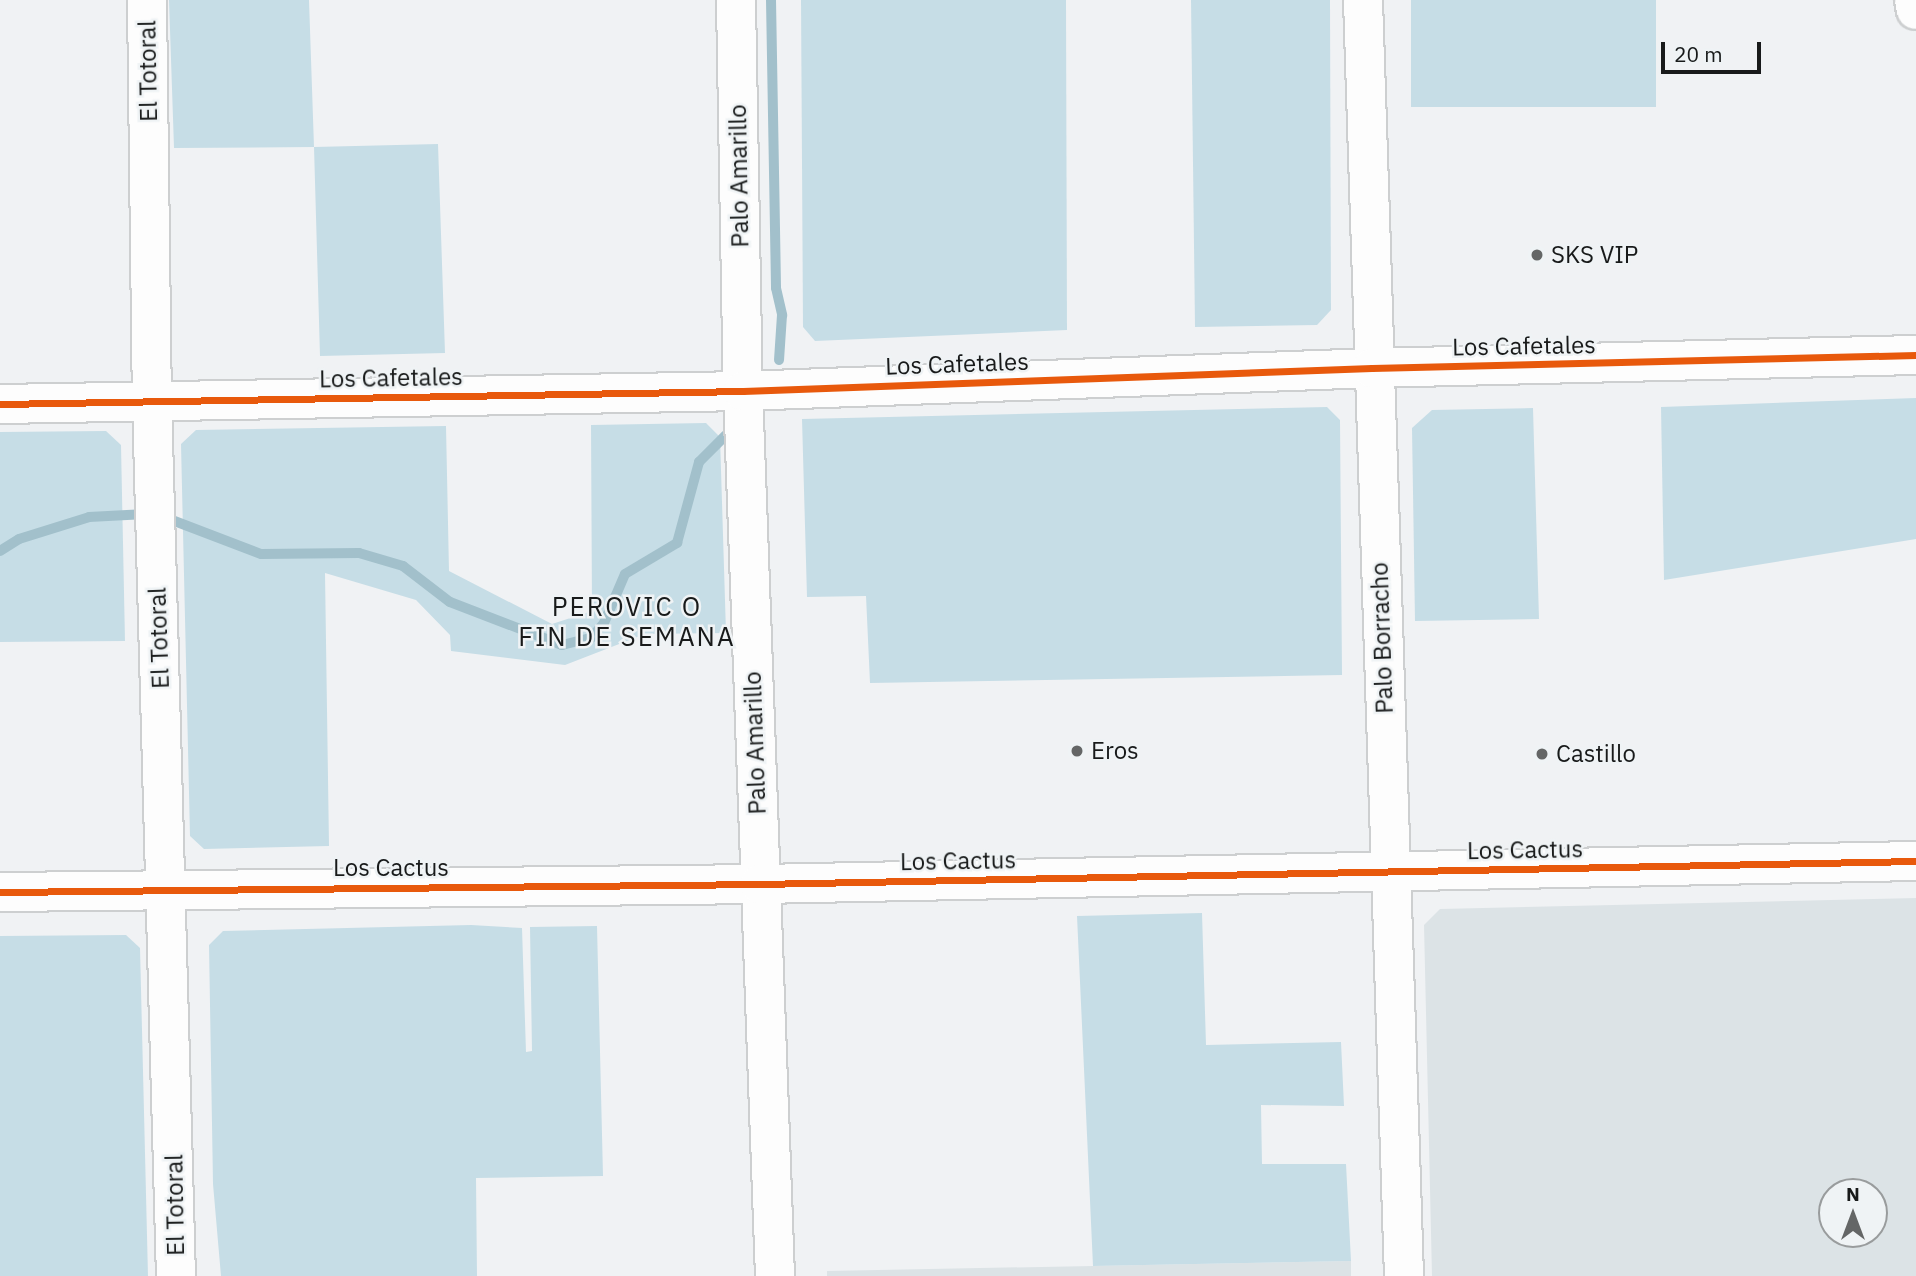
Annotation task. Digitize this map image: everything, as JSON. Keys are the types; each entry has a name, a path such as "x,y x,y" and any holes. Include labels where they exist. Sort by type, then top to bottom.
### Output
{"street":[{"name":"El Totoral","path":"147,0 152,402 176,1276"},
{"name":"Palo Amarillo","path":"736,0 743,391 775,1276"},
{"name":"Palo Borracho","path":"1363,0 1372,368 1404,1276"},
{"path":"1913,0 1916,10"},
{"name":"Los Cafetales","path":"0,404 743,391 1372,368 1916,355"},
{"name":"Los Cactus","path":"0,892 760,884 1916,861"}],"shaded area":[{"path":"169,0 309,0 314,147 174,148"},
{"path":"801,0 1066,0 1067,330 815,341 803,327"},
{"path":"1191,0 1330,0 1331,310 1317,325 1195,327"},
{"path":"1411,0 1656,0 1656,107 1411,107"},
{"path":"438,144 445,353 320,356 314,147"},
{"path":"1916,398 1916,539 1664,580 1661,407"},
{"path":"1327,407 1340,420 1342,675 870,683 866,596 807,597 802,419"},
{"path":"1533,408 1539,619 1415,621 1412,428 1432,410"},
{"path":"706,423 720,437 726,633 645,634 565,665 451,651 450,635 416,600 325,573 329,846 204,849 190,836 181,444 196,430 446,426 449,571 552,624 592,611 591,425"},
{"path":"106,431 121,445 125,641 0,642 0,432"},
{"path":"1916,898 1916,1276 1432,1276 1424,925 1440,909"},
{"path":"1202,913 1206,1045 1341,1042 1344,1106 1261,1105 1262,1164 1346,1164 1351,1261 1093,1266 1077,916"},
{"path":"471,925 522,928 526,1052 532,1051 530,927 597,926 603,1176 476,1178 477,1276 221,1276 213,1184 209,945 223,931"},
{"path":"126,935 140,948 148,1276 0,1276 0,936"},
{"path":"1351,1261 1351,1276 827,1276 827,1271"}],"waterway":[{"path":"771,0 776,288 782,315 779,360"},
{"path":"164,517 261,554 359,553 403,566 450,602 562,645 591,638 604,623 625,574 677,543 699,462 726,435"},
{"path":"0,551 19,539 89,517 146,514"}],"cycle path":[{"path":"0,404 743,391 1372,368 1916,355"},
{"path":"0,892 760,884 1916,861"}],"place":[{"name":"SKS VIP","path":"1537,255"},
{"name":"Eros","path":"1077,751"},
{"name":"Castillo","path":"1542,754"}],"district":[{"name":"PEROVIC O FIN DE SEMANA","path":"627,622"}]}
